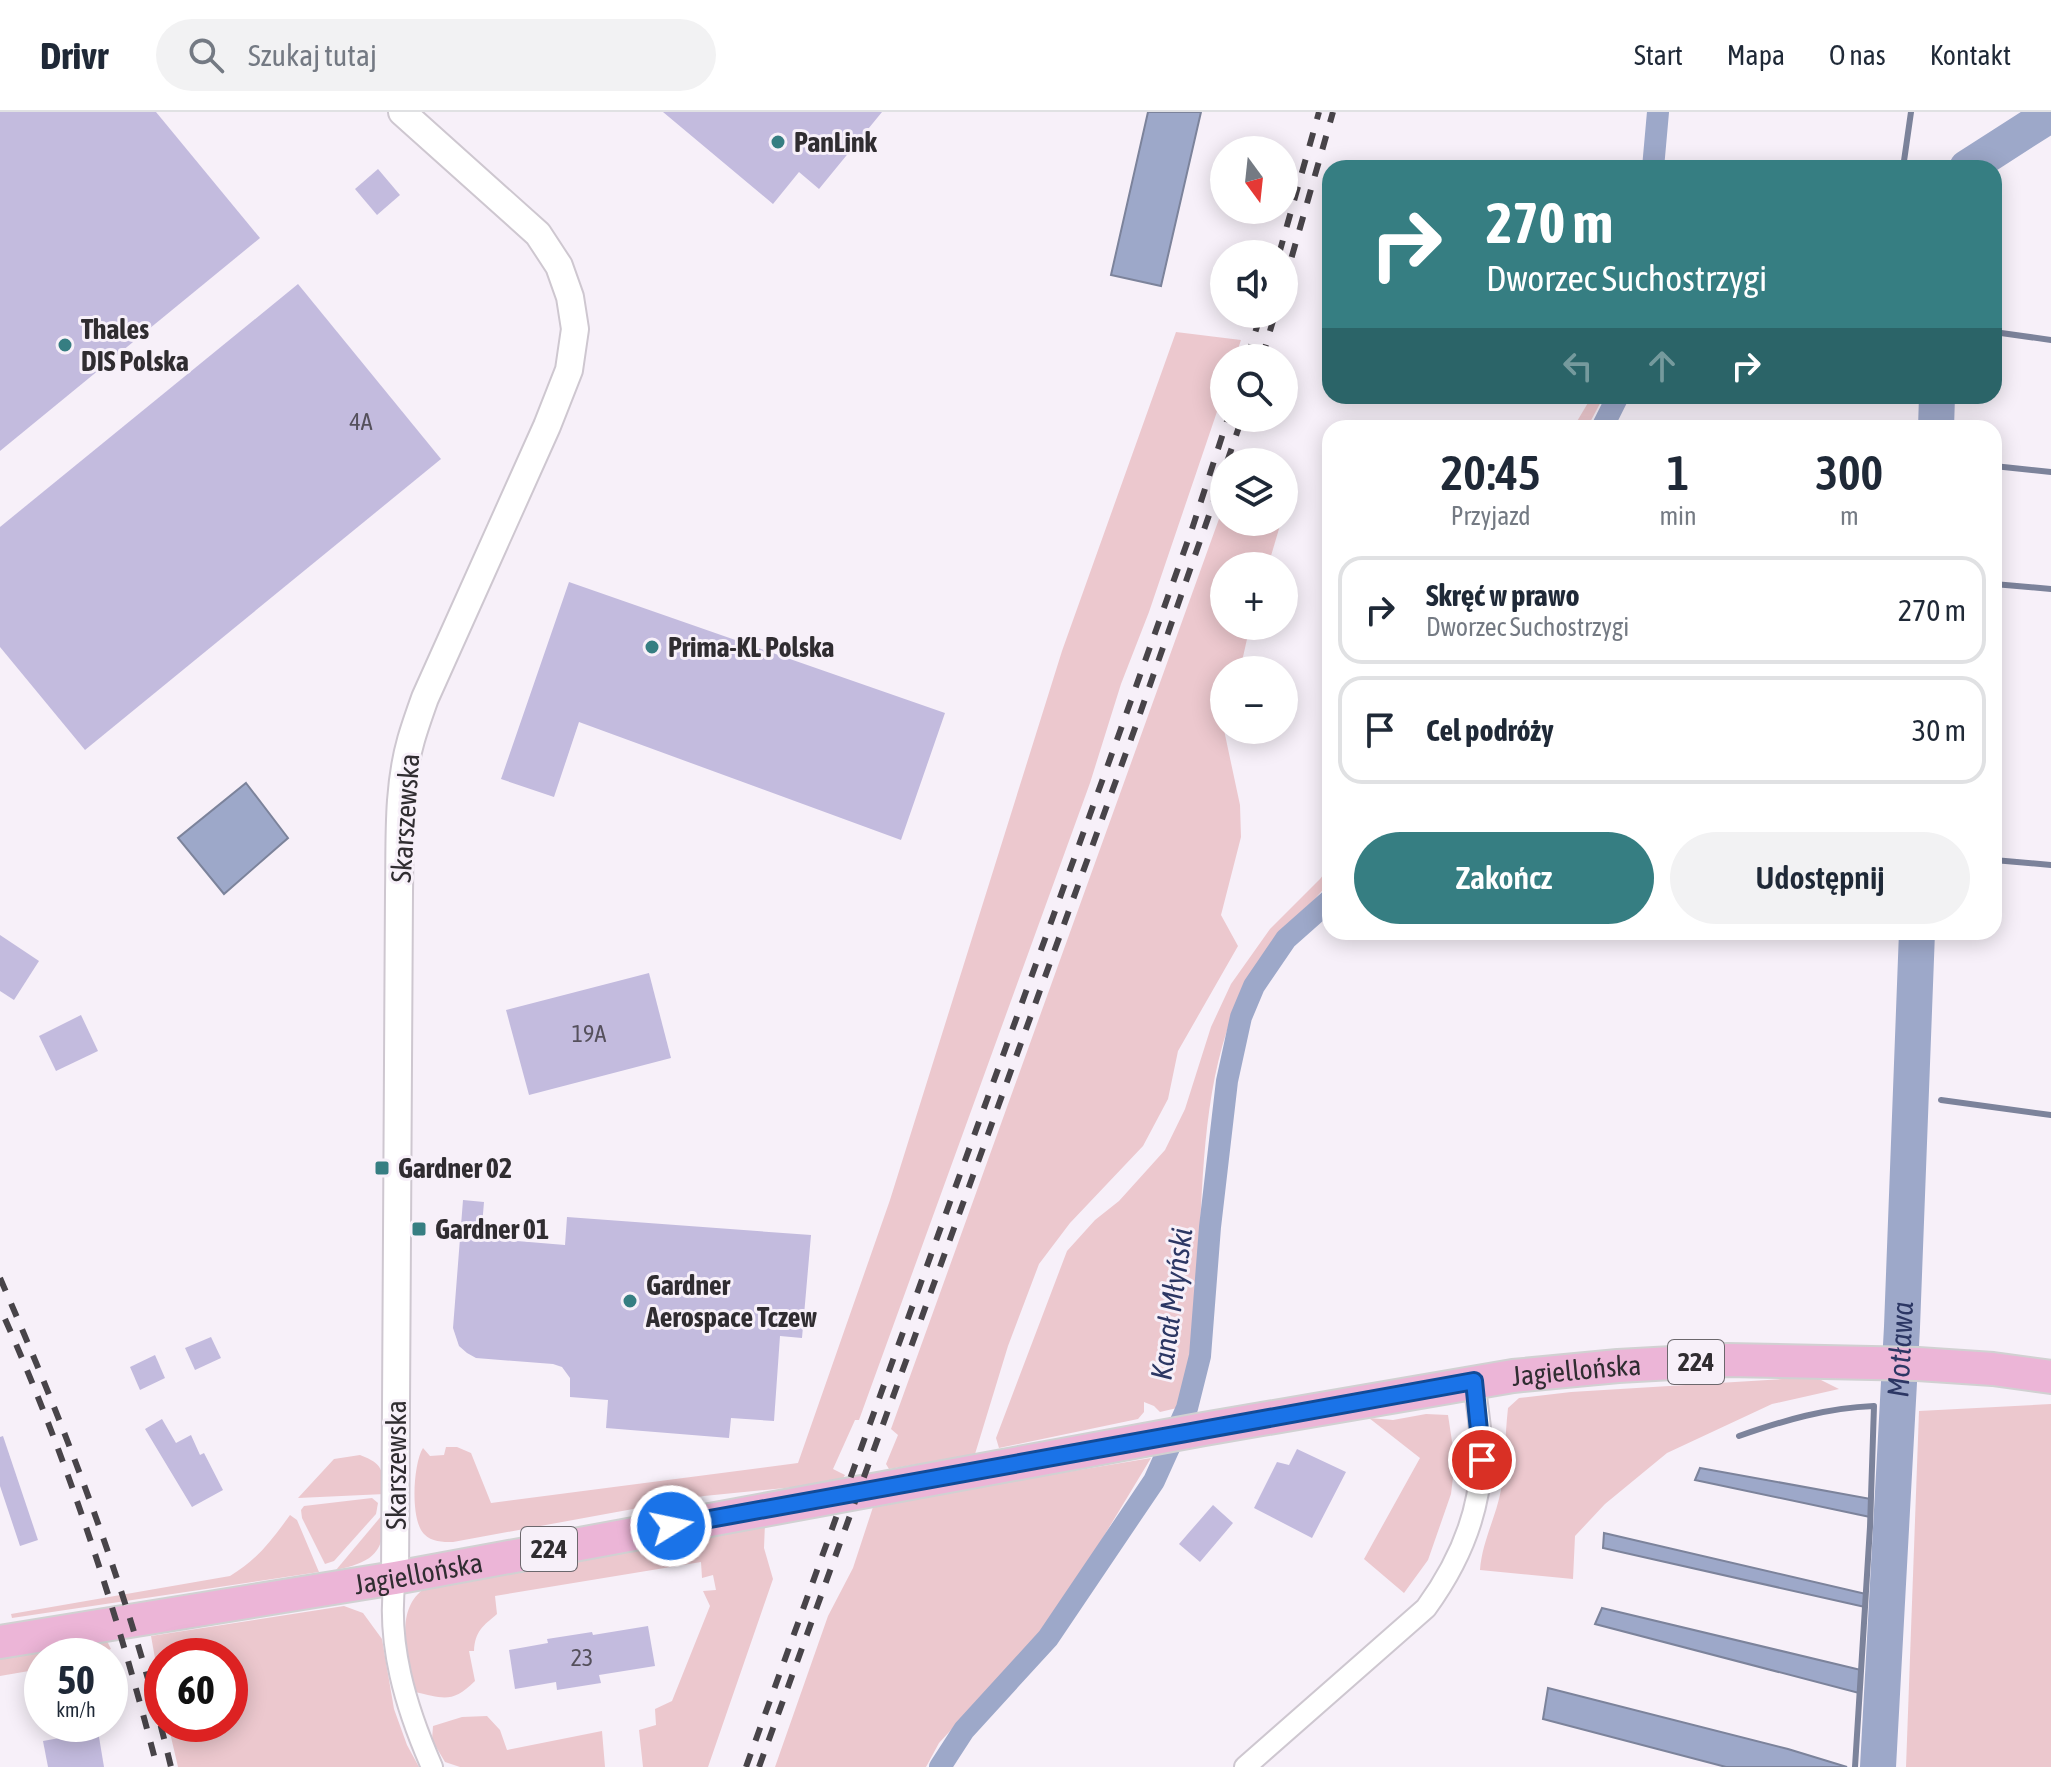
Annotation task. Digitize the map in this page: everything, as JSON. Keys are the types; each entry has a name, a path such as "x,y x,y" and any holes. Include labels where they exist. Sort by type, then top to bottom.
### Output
{"main road":[{"name":"Jagiellońska","path":"0,1642 395,1578 1474,1381 1618,1366 1727,1360 1918,1364 2051,1377"}],"street":[{"name":"Skarszewska","path":"395,1578 399,892 404,773 410,742 425,698 569,370 575,329 570,297 559,266 538,234 402,112"},
{"path":"1245,1767 1426,1608 1447,1579 1465,1542 1477,1503 1482,1460 1474,1381"},
{"path":"395,1578 393,1592 399,1671 412,1722 432,1767"}],"shaded area":[{"path":"1176,332 1241,340 1240,344 1210,344 1210,432 1149,612 1121,684 1090,783 859,1420 855,1420 833,1469 845,1475 843,1478 795,1487 704,1496 453,1542 427,1537 417,1517 414,1492 423,1448 430,1456 444,1455 446,1447 457,1447 471,1453 491,1503 798,1463 890,1200 1062,651"},
{"path":"1587,404 1600,404 1591,420 1578,420"},
{"path":"1213,536 1277,536 1272,552 1210,552 1210,640 1247,640 1243,656 1210,656 1210,744 1227,744 1240,805 1241,837 1221,915 1238,946 1178,1051 1168,1099 1143,1146 1070,1223 1039,1264 1008,1346 975,1454 889,1469 886,1464 898,1435 891,1429"},
{"path":"1322,876 1322,891 1256,970 1236,1006 1222,1047 1206,1136 1195,1325 1177,1408 1160,1412 1144,1402 1144,1412 1138,1419 999,1448 996,1438 1067,1251 1095,1220 1119,1201 1165,1150 1185,1109 1211,1027 1231,984 1270,929"},
{"path":"1815,1377 1839,1389 1772,1404 1667,1453 1605,1504 1575,1536 1573,1579 1480,1570 1483,1549 1501,1490 1508,1408 1519,1398"},
{"path":"2051,1404 2051,1767 1906,1767 1919,1411"},
{"path":"1426,1414 1448,1415 1455,1461 1451,1494 1428,1560 1404,1593 1364,1559 1420,1458 1369,1418 1393,1420"},
{"path":"360,1455 378,1465 385,1494 298,1498 334,1459"},
{"path":"1151,1458 1055,1617 939,1743 926,1767 775,1767 828,1616 853,1568 874,1504"},
{"path":"372,1498 378,1503 376,1514 334,1561 325,1564 301,1510 304,1506"},
{"path":"383,1514 382,1538 374,1554 359,1563 336,1570"},
{"path":"290,1515 297,1520 319,1572 12,1618 11,1614 230,1576 263,1549"},
{"path":"765,1523 764,1548 773,1579 708,1767 643,1767 639,1730 656,1725 655,1709 672,1701 710,1606 703,1591 716,1590 713,1575 702,1578 701,1562 495,1596 497,1614 478,1634 474,1651 469,1651 475,1681 453,1696 415,1692 405,1636 406,1622 415,1598 425,1588"},
{"path":"344,1606 363,1613 382,1639 394,1709 419,1767 178,1767 172,1742 248,1742 248,1638 151,1636"},
{"path":"24,1655 24,1672 0,1676 0,1659"},
{"path":"487,1716 500,1730 507,1750 602,1731 605,1767 460,1767 445,1762 432,1740 433,1726 462,1717"}],"water":[{"path":"1148,112 1201,112 1161,286 1111,275"},
{"path":"246,783 288,838 224,894 178,838"},
{"path":"1700,1468 1871,1499 1870,1517 1695,1480"},
{"path":"1604,1533 1866,1594 1865,1607 1603,1548"},
{"path":"1602,1608 1861,1670 1859,1693 1595,1624"},
{"path":"1548,1688 1847,1767 1726,1767 1543,1719"}],"building":[{"name":"Thales DIS Polska","path":"0,112 156,112 260,238 0,451"},
{"name":"PanLink","path":"663,112 882,112 819,189 799,172 773,204"},
{"path":"378,169 400,195 377,215 355,189"},
{"path":"298,284 441,459 85,750 0,647 0,527"},
{"name":"Prima-KL Polska","path":"569,582 945,713 901,840 579,722 554,797 501,779"},
{"path":"0,935 39,961 14,1000 0,991"},
{"path":"649,973 671,1058 529,1095 506,1010"},
{"path":"81,1015 98,1051 56,1071 39,1036"},
{"name":"Gardner Aerospace Tczew","path":"463,1200 484,1202 481,1238 565,1245 567,1217 811,1235 802,1338 780,1336 774,1421 731,1418 729,1438 606,1428 608,1400 570,1397 570,1378 562,1367 476,1358 467,1353 459,1346 453,1328"},
{"path":"211,1337 221,1358 195,1370 185,1348"},
{"path":"155,1355 165,1378 140,1390 130,1367"},
{"path":"162,1419 176,1443 191,1435 223,1490 192,1507 145,1429"},
{"path":"3,1436 38,1540 20,1546 0,1486 0,1437"},
{"path":"1297,1449 1346,1472 1312,1538 1254,1508 1277,1462 1289,1465"},
{"path":"1213,1505 1233,1523 1200,1562 1179,1544"},
{"path":"648,1626 655,1666 599,1675 601,1683 557,1690 556,1682 515,1689 509,1650 548,1643 547,1639"},
{"path":"43,1742 100,1742 104,1767 48,1767"}],"waterway":[{"name":"Kanał Młyński","path":"1654,160 1658,112"},
{"path":"1904,160 1911,112"},
{"name":"Motława","path":"1979,160 2051,114"},
{"path":"2002,333 2051,340"},
{"name":"Kanał Młyński","path":"1606,420 1614,404"},
{"name":"Motława","path":"1936,420 1937,404"},
{"path":"2002,467 2051,472"},
{"path":"2002,585 2051,589"},
{"path":"2002,861 2051,865"},
{"name":"Kanał Młyński","path":"940,1767 964,1730 1048,1638 1154,1481 1187,1408 1200,1356 1210,1227 1227,1081 1241,1017 1254,986 1286,939 1322,907"},
{"name":"Motława","path":"1878,1767 1902,1327 1917,940"},
{"path":"1941,1100 2051,1115"},
{"path":"1739,1436 1806,1416 1874,1406 1855,1767"}],"railway":[{"path":"1283,240 1319,112"},
{"path":"1297,240 1333,112"},
{"path":"1251,344 1257,328"},
{"path":"1266,344 1271,328"},
{"path":"746,1767 1123,723 1223,432"},
{"path":"1232,448 1237,432"},
{"path":"759,1767 1210,512"},
{"path":"0,1278 74,1458 118,1580 171,1767"},
{"path":"5,1319 71,1484 126,1653 157,1767"}],"place":[{"name":"PanLink","path":"778,142"},
{"name":"Thales DIS Polska","path":"65,345"},
{"name":"Prima-KL Polska","path":"652,647"},
{"name":"Gardner 02","path":"382,1168"},
{"name":"Gardner 01","path":"419,1229"},
{"name":"Gardner Aerospace Tczew","path":"630,1301"}],"route":[{"path":"671,1526 1474,1381 1482,1460"}]}
